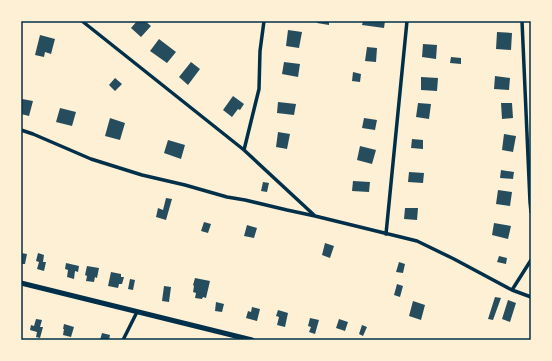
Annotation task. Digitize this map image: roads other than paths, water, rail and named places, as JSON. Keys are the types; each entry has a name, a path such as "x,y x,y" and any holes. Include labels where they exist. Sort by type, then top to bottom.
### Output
{"main road":[{"path":"21,283 252,340"}],"street":[{"path":"82,21 244,150 315,216"},
{"path":"244,150 259,89 260,51 264,21"},
{"path":"386,234 407,21"},
{"path":"522,21 531,212"},
{"path":"21,130 91,159 135,172 227,197 315,216 417,241 512,290 531,297"},
{"path":"512,290 531,260"},
{"path":"123,340 137,312"}]}
